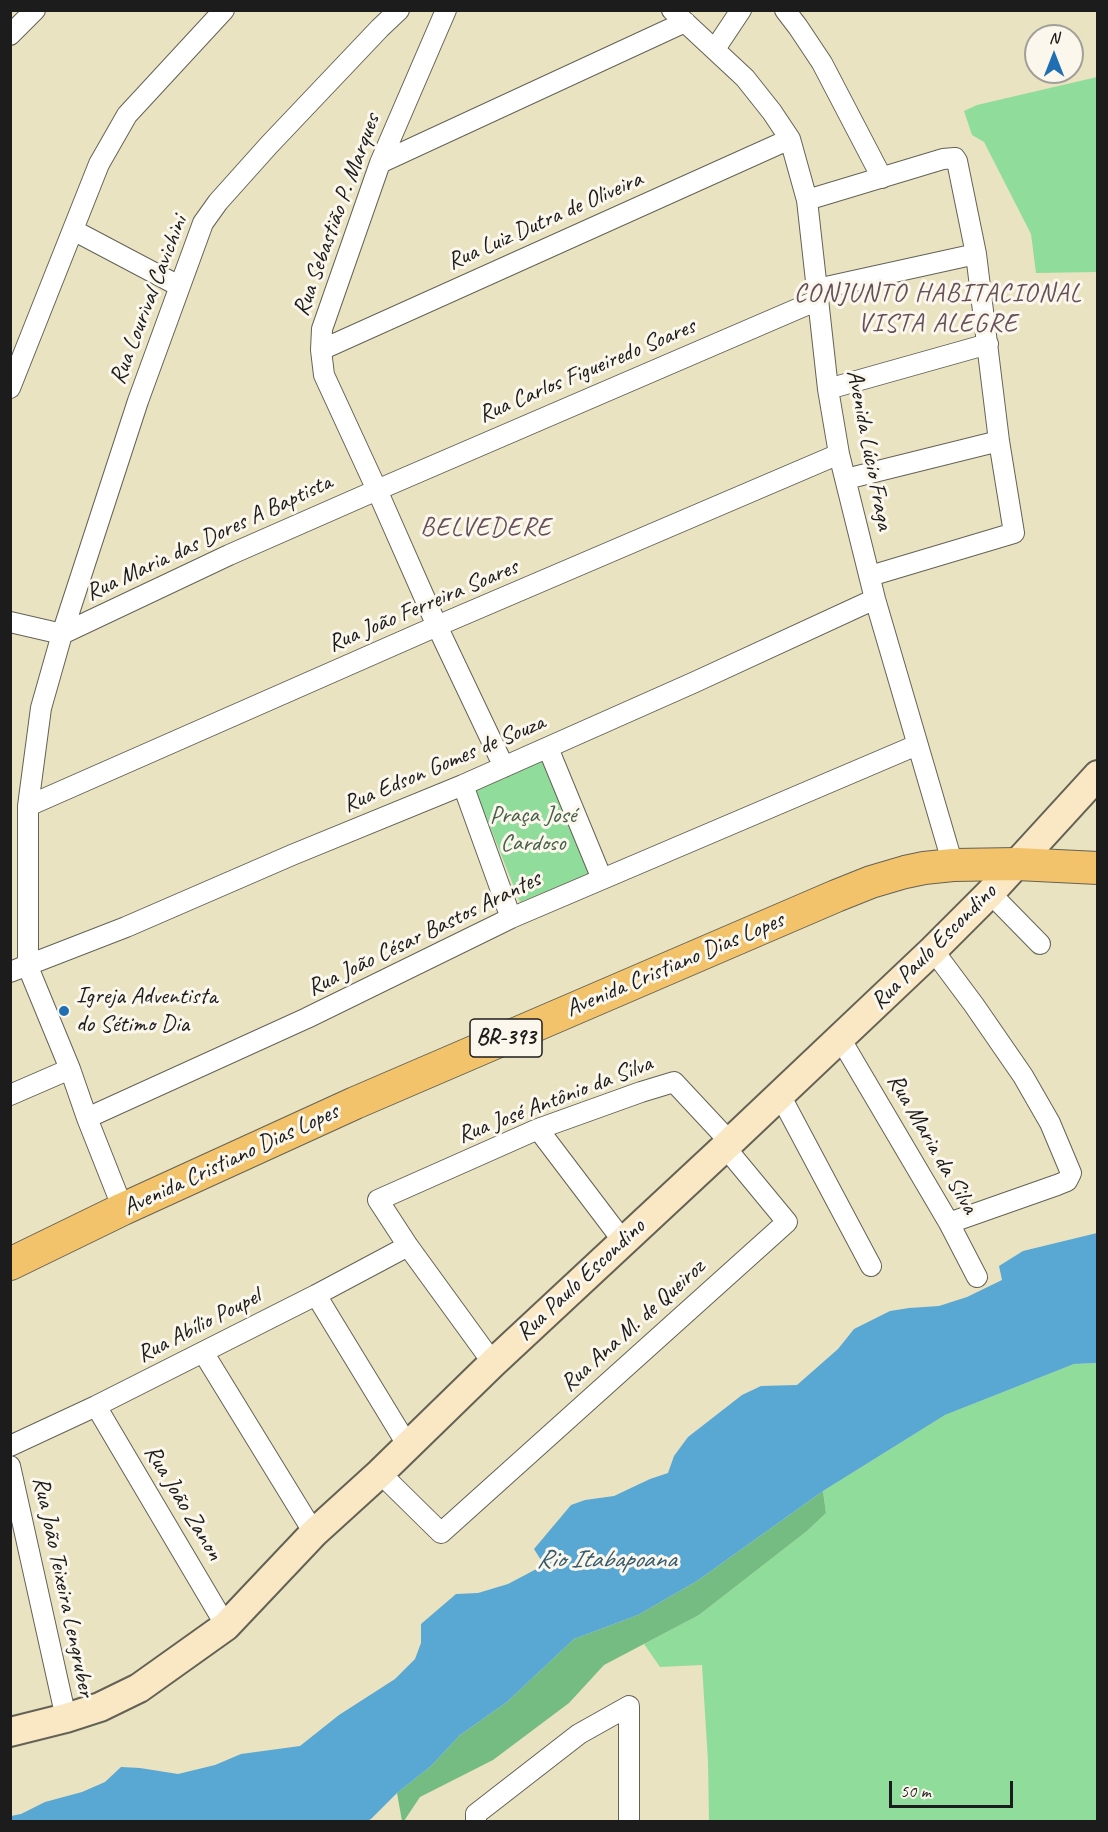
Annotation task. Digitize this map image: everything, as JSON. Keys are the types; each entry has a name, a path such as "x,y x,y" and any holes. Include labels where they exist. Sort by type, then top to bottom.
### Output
{"main road":[{"name":"Rua Paulo Escondino","path":"10,1732 100,1707 139,1688 226,1626 314,1533 933,950 990,893 1098,775"},
{"name":"Avenida Cristiano Dias Lopes","path":"10,1264 123,1209 355,1104 836,896 905,872 953,865 1017,864 1098,868"}],"street":[{"path":"10,35 35,10"},
{"path":"10,388 99,164 127,115 224,10"},
{"name":"Rua Lourival Cavichini","path":"19,970 19,923 28,806 41,708 62,634 138,400 203,223 218,202 322,88 399,10"},
{"name":"Rua Sebastião P. Marques","path":"446,10 380,163 322,329 321,350 324,375 437,626 504,767"},
{"path":"715,49 741,10"},
{"path":"785,10 822,63 882,178"},
{"path":"380,163 678,16"},
{"name":"Avenida Lúcio Fraga","path":"678,16 745,78 790,139 807,200 828,389 839,454 875,598 953,865"},
{"name":"Rua Luiz Dutra de Oliveira","path":"321,350 790,139"},
{"path":"807,200 951,158 957,160 976,254 999,441 1014,533 870,576"},
{"path":"73,230 179,286"},
{"name":"Rua Carlos Figueiredo Soares","path":"377,490 818,295 976,254"},
{"path":"828,389 988,344"},
{"path":"846,479 999,441"},
{"name":"Rua João Ferreira Soares","path":"28,806 437,626 839,454"},
{"name":"Rua Maria das Dores A Baptista","path":"62,634 230,555 377,490"},
{"name":"Rua Edson Gomes de Souza","path":"19,970 463,785 695,682 875,598"},
{"path":"10,622 62,634"},
{"name":"Rua João César Bastos Arantes","path":"87,1118 307,1018 511,918 917,745"},
{"path":"548,748 602,879"},
{"path":"463,785 511,918"},
{"path":"990,893 1040,944"},
{"path":"933,950 1023,1076 1050,1123 1071,1173 1067,1181 949,1223"},
{"path":"19,970 70,1069 123,1209"},
{"name":"Rua Maria da Silva","path":"840,1038 949,1223 977,1277"},
{"path":"10,1095 70,1069"},
{"name":"Rua José Antônio da Silva","path":"408,1246 378,1200 538,1129 641,1092 674,1082 728,1145"},
{"path":"780,1095 871,1266"},
{"path":"538,1129 623,1241"},
{"name":"Rua Ana M. de Queiroz","path":"380,1473 441,1533 786,1222 728,1145"},
{"path":"408,1246 493,1363"},
{"name":"Rua Abílio Poupel","path":"10,1446 96,1406 408,1246"},
{"path":"316,1295 408,1446"},
{"path":"203,1352 314,1533"},
{"name":"Rua João Zanon","path":"96,1406 226,1626"},
{"name":"Rua João Teixeira Lengruber","path":"10,1466 66,1718"},
{"path":"476,1818 579,1734 629,1706 629,1821"}],"green space":[{"path":"1097,77 1097,272 1036,273 1031,234 984,142 972,135 964,111 977,105 1067,84 1084,84 1084,80"},
{"name":"Praça José Cardoso","path":"545,759 591,873 520,902 474,787"},
{"path":"1097,1363 1097,1821 709,1821 702,1665 660,1667 644,1644 699,1615 807,1531 826,1513 823,1491 945,1415 1074,1364"},
{"path":"823,1491 826,1513 807,1531 699,1615 604,1665 569,1703 493,1760 420,1797 402,1821 397,1793 431,1766 460,1735 507,1702 574,1639 638,1615 697,1581"}],"water":[{"name":"Rio Itabapoana","path":"1097,1233 1097,1363 1074,1364 945,1415 823,1491 697,1581 638,1615 574,1639 507,1702 460,1735 431,1766 397,1793 371,1819 365,1822 11,1821 11,1816 105,1782 121,1767 178,1774 215,1765 241,1754 300,1746 339,1715 395,1679 415,1659 421,1643 421,1624 456,1594 478,1593 508,1584 544,1565 534,1549 571,1505 585,1500 614,1496 668,1473 674,1456 688,1437 742,1395 761,1386 797,1385 838,1349 854,1329 890,1311 939,1306 967,1297 1002,1280 999,1266 1023,1251"}],"place":[{"name":"Igreja Adventista do Sétimo Dia","path":"64,1011"}],"district":[{"name":"CONJUNTO HABITACIONAL VISTA ALEGRE","path":"938,309"},
{"name":"BELVEDERE","path":"486,528"}]}
